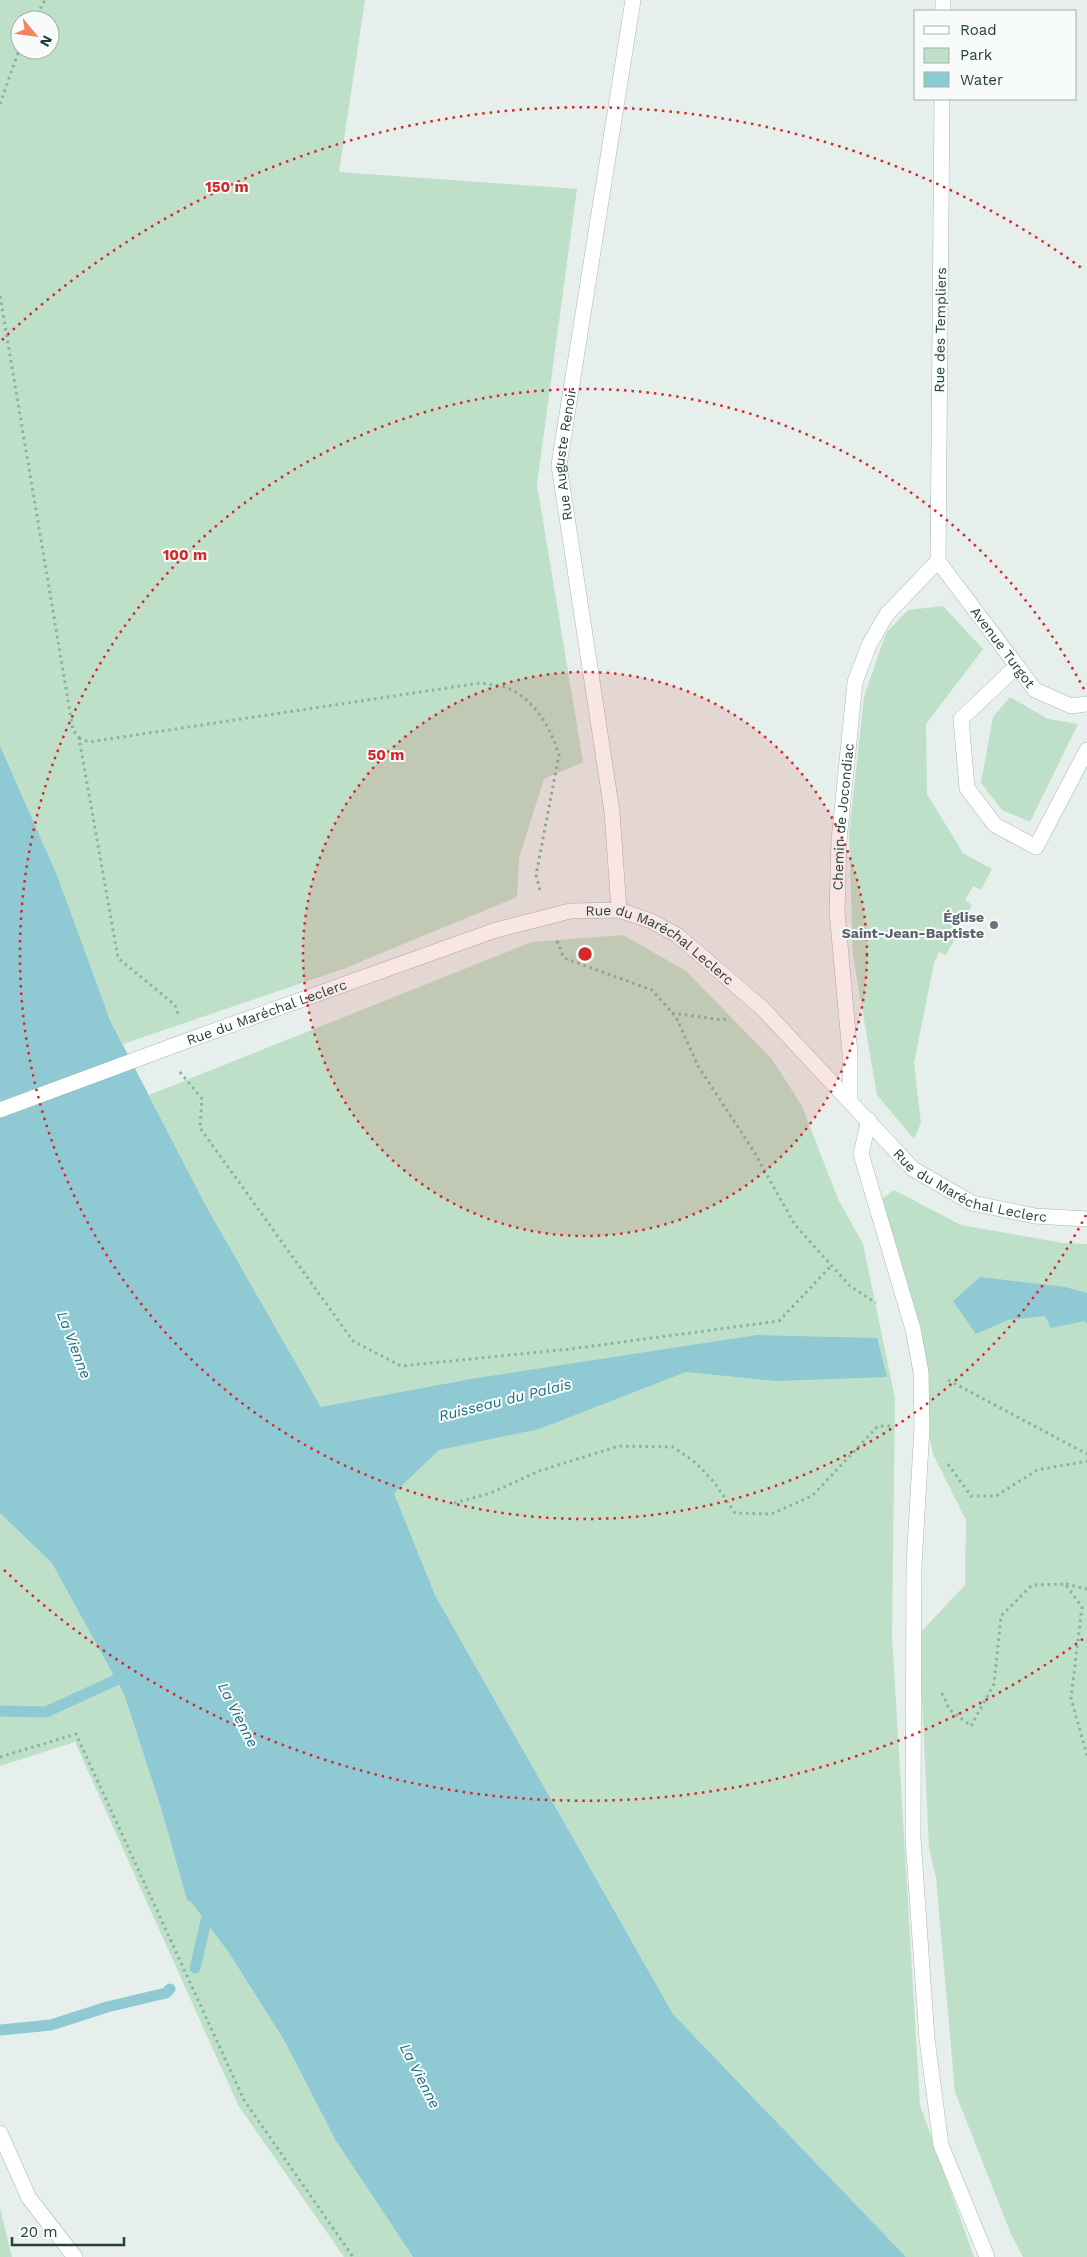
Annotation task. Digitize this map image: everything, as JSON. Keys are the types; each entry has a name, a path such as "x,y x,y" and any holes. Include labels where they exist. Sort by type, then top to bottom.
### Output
{"street":[{"name":"Rue Auguste Renoir","path":"619,910 612,812 559,465 633,0"},
{"name":"Rue des Templiers","path":"938,561 942,100"},
{"name":"Avenue Turgot","path":"938,561 1035,690 1071,706 1087,704"},
{"name":"Chemin de Jocondiac","path":"850,1100 850,1054 837,912 839,842 855,682 869,645 887,614 938,561"},
{"path":"1018,666 961,718 966,788 995,825 1036,847 1087,750"},
{"name":"Rue du Maréchal Leclerc","path":"0,1110 493,931 570,911 619,910 651,921 677,935 762,1008 913,1169 972,1203 1035,1216 1087,1219"},
{"path":"869,1120 861,1154 913,1330 922,1372 922,1427 914,1565 913,1838 927,2039 941,2145 987,2257"},
{"path":"0,2133 29,2198 76,2257"}],"path":[{"path":"0,104 15,60"},
{"path":"0,296 73,730 79,738 118,958 175,1005 186,1041"},
{"path":"672,1012 722,1020 762,1008"},
{"path":"162,1050 202,1098 200,1128 353,1341 401,1366 570,1349 779,1321 831,1266"},
{"path":"922,1372 947,1379 1087,1454"},
{"path":"454,1503 491,1493 540,1471 619,1446 673,1446 696,1463 714,1482 735,1513 771,1514 812,1496 878,1426 922,1427 971,1496 996,1496 1037,1470 1087,1461"},
{"path":"942,1692 949,1710 971,1726 994,1684 1001,1616 1032,1585 1065,1584 1087,1590"},
{"path":"1065,1584 1082,1607 1071,1698 1087,1756"},
{"path":"0,1757 76,1734 244,2100 353,2257"}],"green space":[{"path":"0,0 365,0 339,172 577,189 537,484 583,762 544,779 519,858 517,897 343,969 123,1044 110,1020 0,749"},
{"path":"943,606 983,649 926,724 927,794 963,853 992,869 981,890 973,886 965,900 972,905 963,922 956,919 950,931 957,935 946,955 939,952 934,963 914,1063 921,1123 914,1139 877,1095 853,956 849,834 864,697 886,633 908,610"},
{"path":"1010,697 1048,719 1078,724 1030,822 1002,810 981,783 993,717"},
{"path":"623,935 686,971 772,1059 802,1106 838,1199 863,1244 895,1398 892,1635 920,2105 974,2257 906,2257 673,2014 435,1595 394,1493 321,1407 206,1206 149,1095 532,942"},
{"path":"894,1190 961,1225 1063,1243 1087,1244 1087,2257 1023,2257 1011,2234 955,2092 936,1878 929,1848 919,1634 965,1585 966,1520 933,1454 881,1200"},
{"path":"0,1513 52,1562 124,1694 161,1808 187,1900 191,1902 229,1953 284,2040 336,2141 413,2257 344,2257 238,2105 75,1742 0,1766"},
{"path":"0,2208 12,2257 0,2257"}],"water":[{"path":"0,746 56,873 110,1020 206,1206 321,1407 471,1379 757,1335 877,1338 887,1377 776,1381 686,1372 539,1429 439,1450 394,1493 435,1595 673,2014 906,2257 413,2257 336,2141 284,2040 229,1953 191,1902 187,1900 161,1808 124,1694 52,1563 0,1513"},
{"path":"980,1277 1065,1287 1087,1293 1087,1324 1085,1321 1051,1328 1045,1316 1008,1320 976,1334 953,1301"}],"waterway":[{"path":"0,1711 46,1712 116,1680 124,1667"},
{"path":"195,1968 206,1921 212,1908"},
{"path":"0,2030 51,2025 107,2007 166,1993 170,1989"}],"place":[{"name":"Église Saint-Jean-Baptiste","path":"994,925"}],"water label":[{"name":"La Vienne","path":"74,1345"},
{"name":"Ruisseau du Palais","path":"505,1400"},
{"name":"La Vienne","path":"238,1715"},
{"name":"La Vienne","path":"420,2076"}]}
